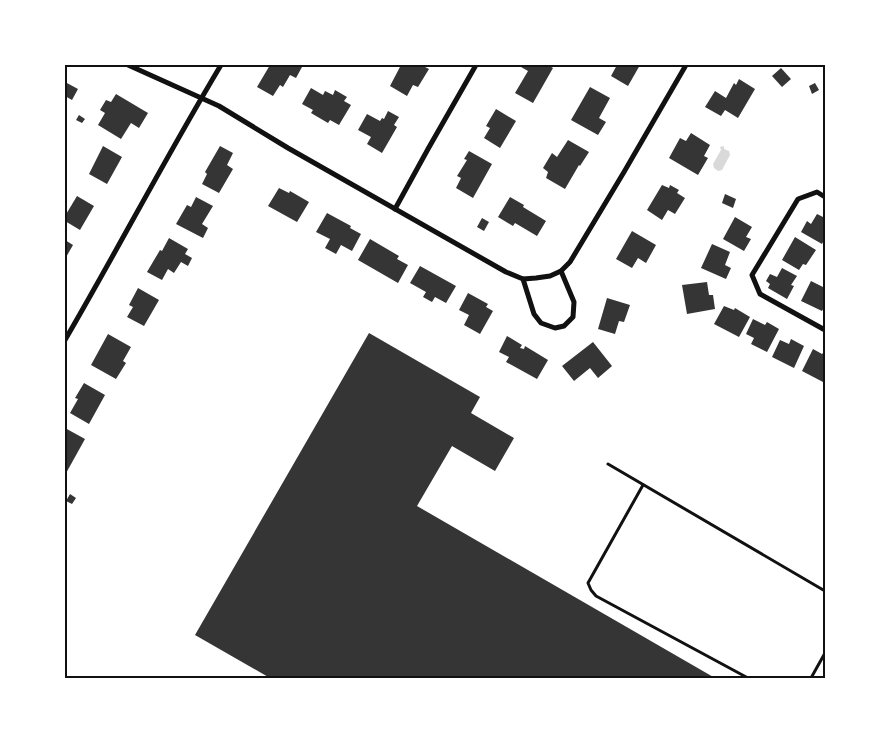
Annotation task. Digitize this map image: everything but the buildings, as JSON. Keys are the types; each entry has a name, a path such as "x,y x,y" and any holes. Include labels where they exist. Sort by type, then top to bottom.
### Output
{"street":[{"path":"128,65 219,106 396,210 506,272 523,279 550,276 561,271 570,262 686,65"},
{"path":"65,340 221,65"},
{"path":"396,210 476,65"},
{"path":"825,197 816,192 798,199 752,275 760,294 825,330"},
{"path":"523,279 534,314 541,323 555,328 564,326 573,317 574,302 561,271"}],"lane":[{"path":"608,464 825,591"},
{"path":"643,485 588,582 591,590 596,596 748,678"},
{"path":"811,678 825,653"}],"shaded area":[{"path":"724,146 724,149 729,151 730,155 722,170 718,171 714,168 713,164 721,150 720,147"}]}
